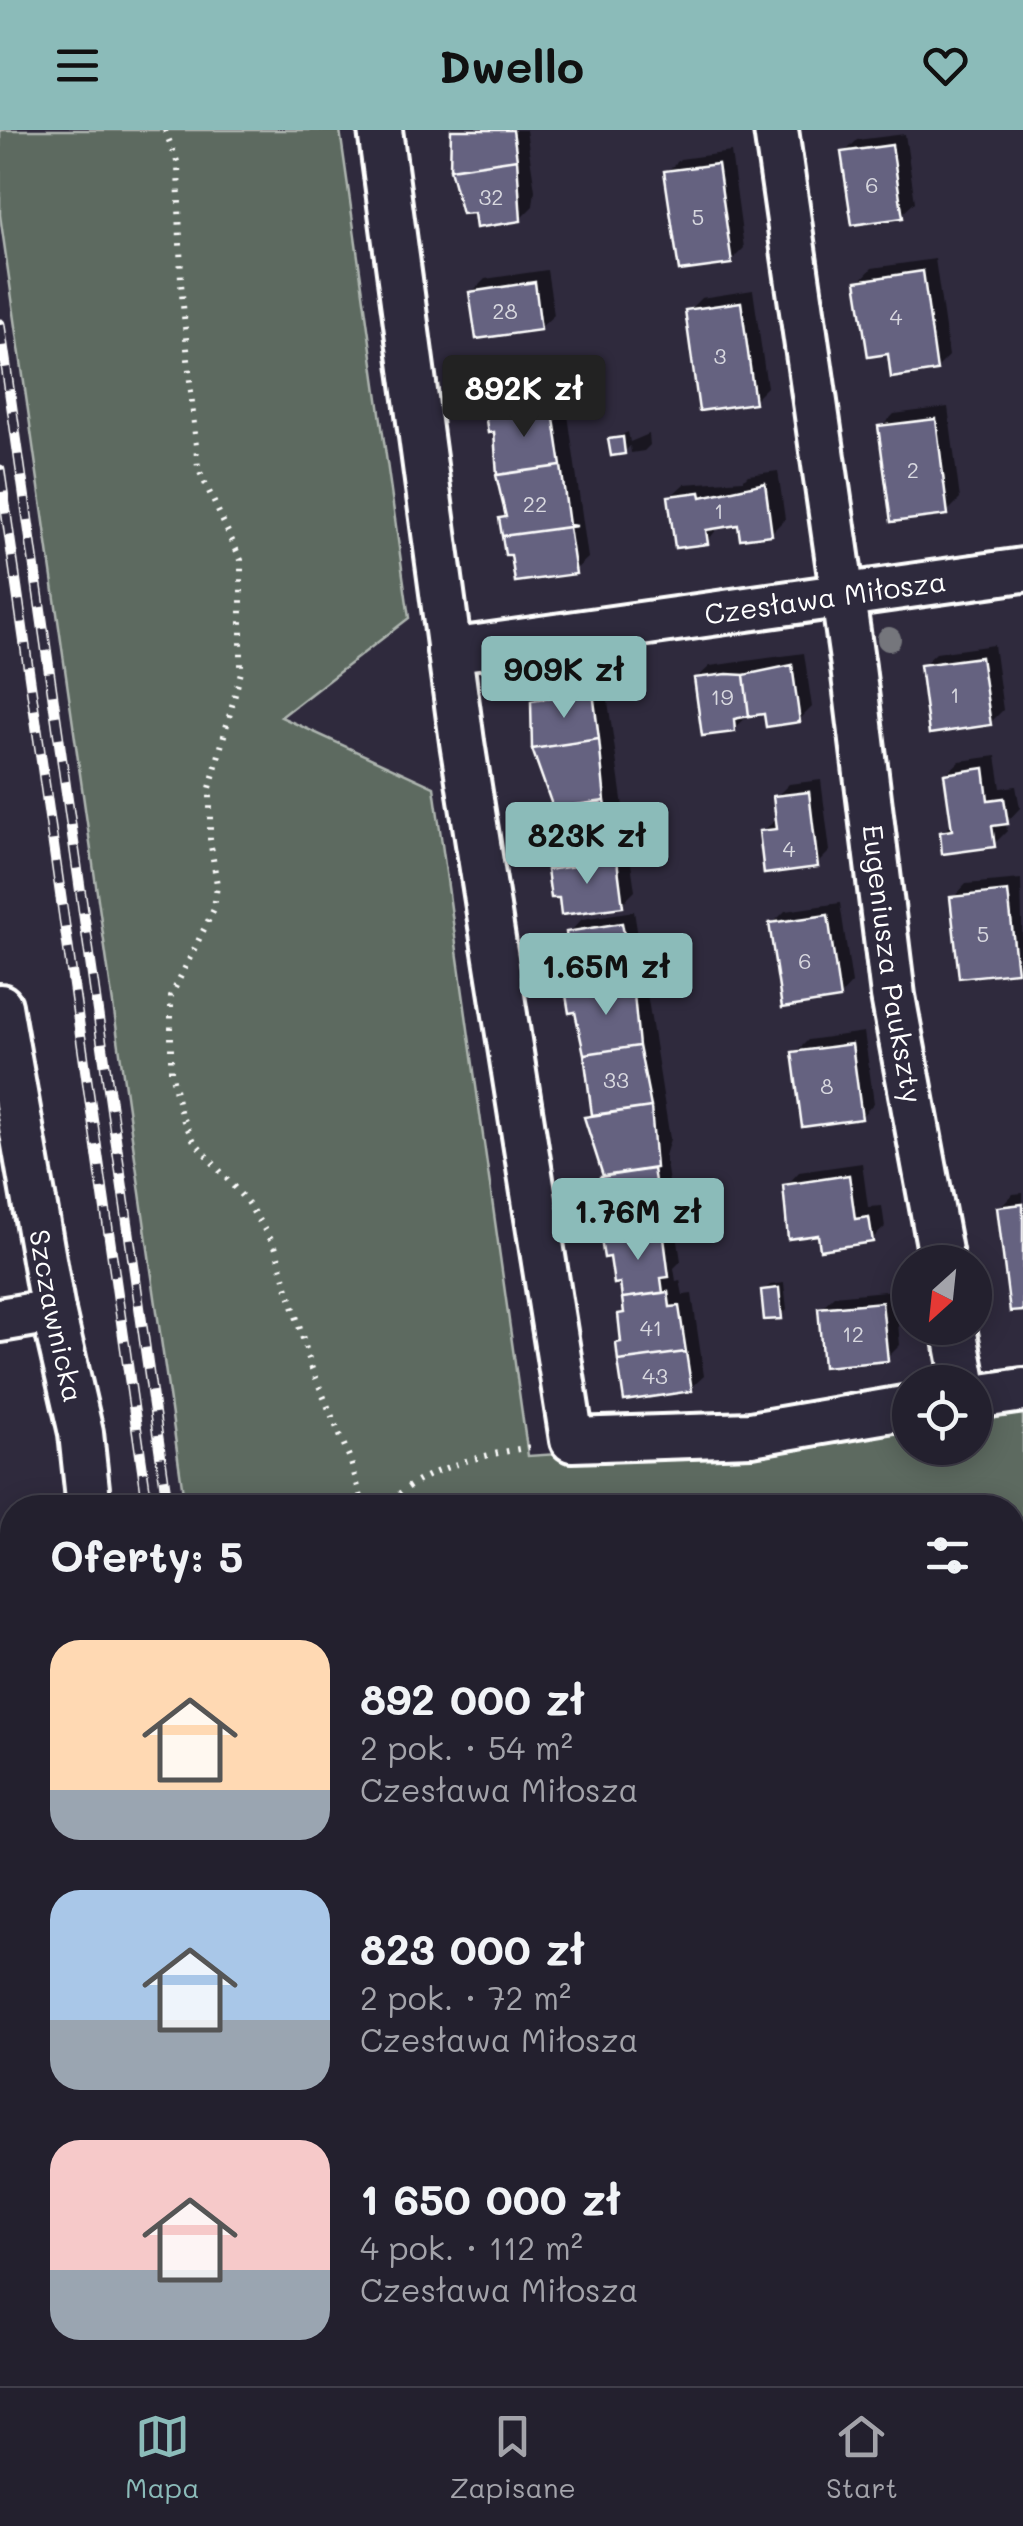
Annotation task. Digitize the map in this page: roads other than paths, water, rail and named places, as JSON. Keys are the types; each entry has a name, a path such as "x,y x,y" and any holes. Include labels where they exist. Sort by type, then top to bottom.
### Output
{"street":[{"path":"380,130 448,652 572,1440 751,1434 892,1411"},
{"name":"Eugeniusza Paukszty","path":"776,130 853,667 893,996 939,1245"},
{"name":"Czesława Miłosza","path":"448,652 1023,570"},
{"name":"Szczawnicka","path":"0,1006 53,1310 81,1432 88,1495"},
{"path":"0,1320 53,1310"},
{"path":"992,1394 1023,1390"}],"railway":[{"path":"0,324 166,1495"},
{"path":"0,470 146,1495"}]}
